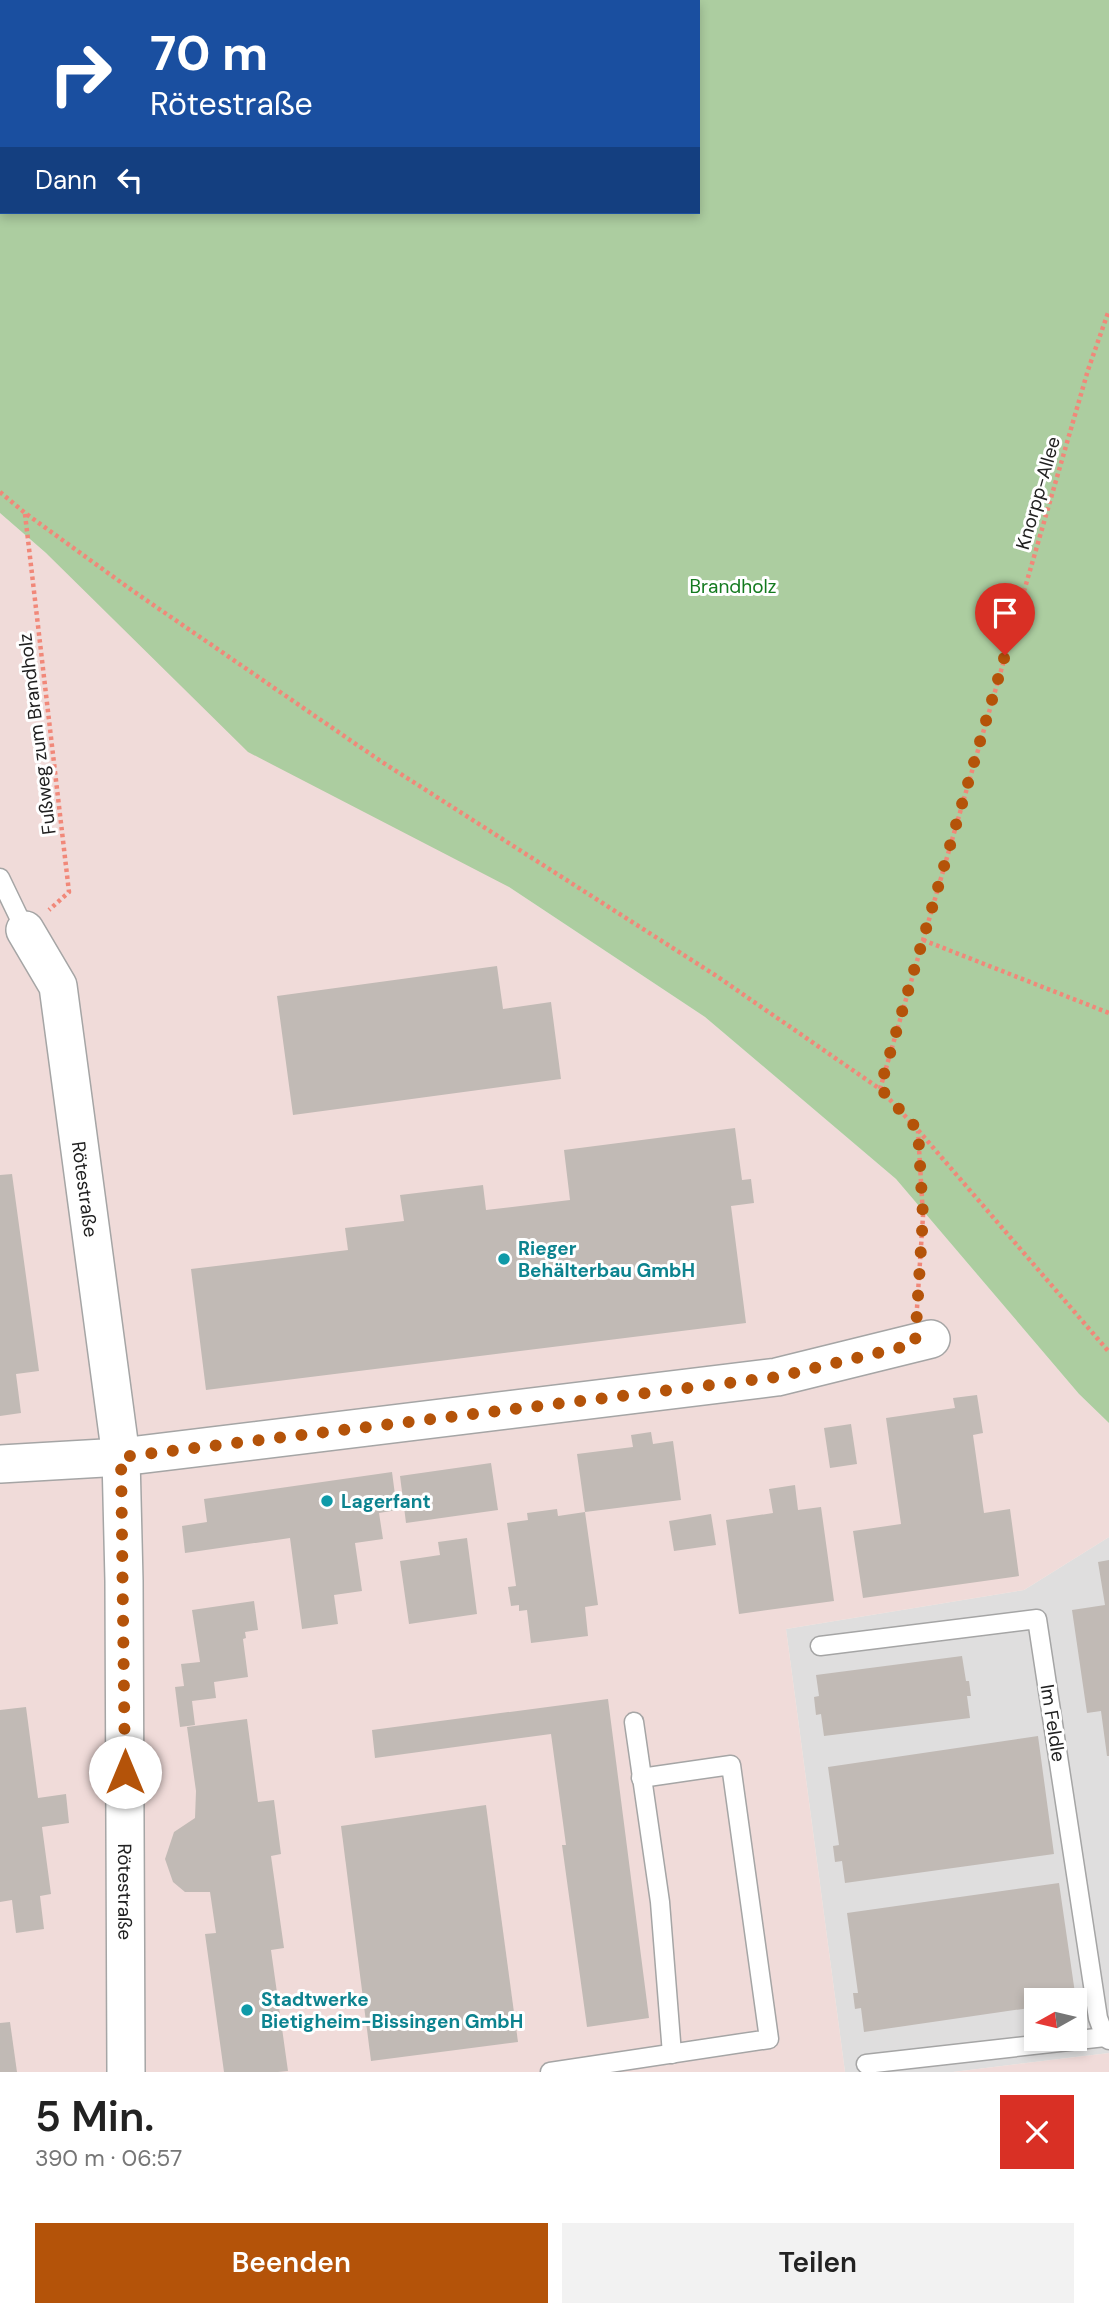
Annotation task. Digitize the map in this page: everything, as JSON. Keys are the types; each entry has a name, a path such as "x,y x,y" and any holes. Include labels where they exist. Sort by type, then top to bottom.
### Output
{"street":[{"name":"Rötestraße","path":"24,930 58,986 121,1457 126,2072"},
{"path":"0,1464 121,1457 777,1377 923,1341"}],"lane":[{"path":"0,878 24,930"},
{"name":"Im Feldle","path":"820,1646 1037,1619 1098,2018 1107,2039"},
{"path":"634,1722 660,1902 671,2054"},
{"path":"550,2072 769,2039 731,1765 641,1778"},
{"path":"866,2064 1107,2039"}],"path":[{"name":"Knorpp-Allee","path":"880,1088 1088,370 1109,310"},
{"path":"0,492 144,599 382,762 715,975 880,1088 1109,1352"},
{"name":"Fußweg zum Brandholz","path":"24,930 69,892 25,513"},
{"path":"923,940 1109,1013"},
{"path":"918,1130 923,1216 923,1341"}],"shaded area":[{"path":"0,513 46,553 509,887 705,1017 896,1179 1079,1394 1109,1423 1109,1537 1024,1590 786,1629 845,2072 0,2072"},
{"path":"1109,1537 1109,2053 953,2072 845,2072 786,1629 1024,1590"},
{"path":"1109,2053 1109,2072 953,2072"}],"green space":[{"name":"Brandholz","path":"700,0 1109,0 1109,1423 1079,1394 896,1179 705,1017 509,887 248,752 46,553 0,513 0,214 700,214"}],"building":[{"path":"497,966 503,1009 551,1002 561,1079 293,1115 277,996"},
{"name":"Rieger Behälterbau GmbH","path":"735,1128 742,1180 751,1179 754,1203 731,1206 746,1323 206,1390 191,1269 348,1250 345,1228 404,1221 400,1195 483,1185 486,1210 570,1200 564,1150"},
{"path":"12,1174 39,1371 16,1374 21,1413 0,1416 0,1175"},
{"path":"977,1395 983,1433 973,1435 984,1513 1010,1509 1019,1576 863,1598 853,1531 901,1524 886,1418 955,1408 953,1398"},
{"path":"851,1424 857,1464 830,1468 824,1428"},
{"path":"651,1432 653,1444 673,1441 681,1500 585,1512 577,1454 633,1447 631,1435"},
{"path":"491,1463 498,1510 406,1523 400,1476"},
{"path":"392,1472 397,1510 379,1513 383,1539 355,1543 362,1591 334,1595 338,1624 302,1629 290,1538 185,1553 182,1526 207,1522 204,1499"},
{"path":"795,1485 798,1510 821,1507 834,1601 739,1614 726,1520 773,1513 769,1489"},
{"path":"557,1509 558,1516 585,1512 598,1605 585,1607 588,1636 531,1643 527,1610 519,1611 519,1605 511,1606 508,1587 516,1586 507,1523 528,1520 527,1513"},
{"path":"711,1514 716,1545 674,1551 669,1521"},
{"path":"467,1538 477,1614 409,1624 400,1561 440,1555 438,1542"},
{"path":"1109,1560 1107,1756 1101,1711 1087,1713 1072,1610 1105,1605 1098,1562"},
{"path":"254,1601 258,1630 245,1632 246,1638 243,1639 248,1677 214,1682 216,1698 192,1701 195,1725 180,1727 175,1687 184,1686 181,1664 200,1662 192,1610"},
{"path":"962,1656 971,1696 967,1696 970,1718 824,1736 821,1714 816,1715 814,1697 819,1696 816,1675"},
{"path":"608,1699 649,2018 587,2027 562,1845 566,1845 551,1734 375,1758 372,1730"},
{"path":"26,1707 38,1798 66,1794 69,1823 42,1827 51,1894 40,1896 44,1929 16,1933 12,1900 0,1902 0,1710"},
{"path":"247,1719 258,1802 274,1800 281,1854 271,1856 284,1948 271,1950 288,2071 224,2072 205,1934 216,1933 210,1892 185,1892 173,1882 165,1859 174,1832 195,1818 196,1791 187,1727"},
{"path":"1038,1736 1054,1854 845,1883 842,1861 835,1862 833,1846 839,1845 828,1767"},
{"path":"486,1805 518,2042 371,2061 341,1826"},
{"path":"1059,1883 1074,1988 1024,1988 1024,2009 864,2032 861,2008 855,2009 853,1993 858,1993 847,1913"},
{"path":"10,2022 17,2072 0,2072 0,2023"}],"place":[{"name":"Rieger Behälterbau GmbH","path":"504,1259"},
{"name":"Lagerfant","path":"327,1501"},
{"name":"Stadtwerke Bietigheim-Bissingen GmbH","path":"247,2010"}],"route":[{"path":"125,1772 121,1457 777,1377 915,1344 923,1216 918,1130 880,1088 1005,655"}]}
